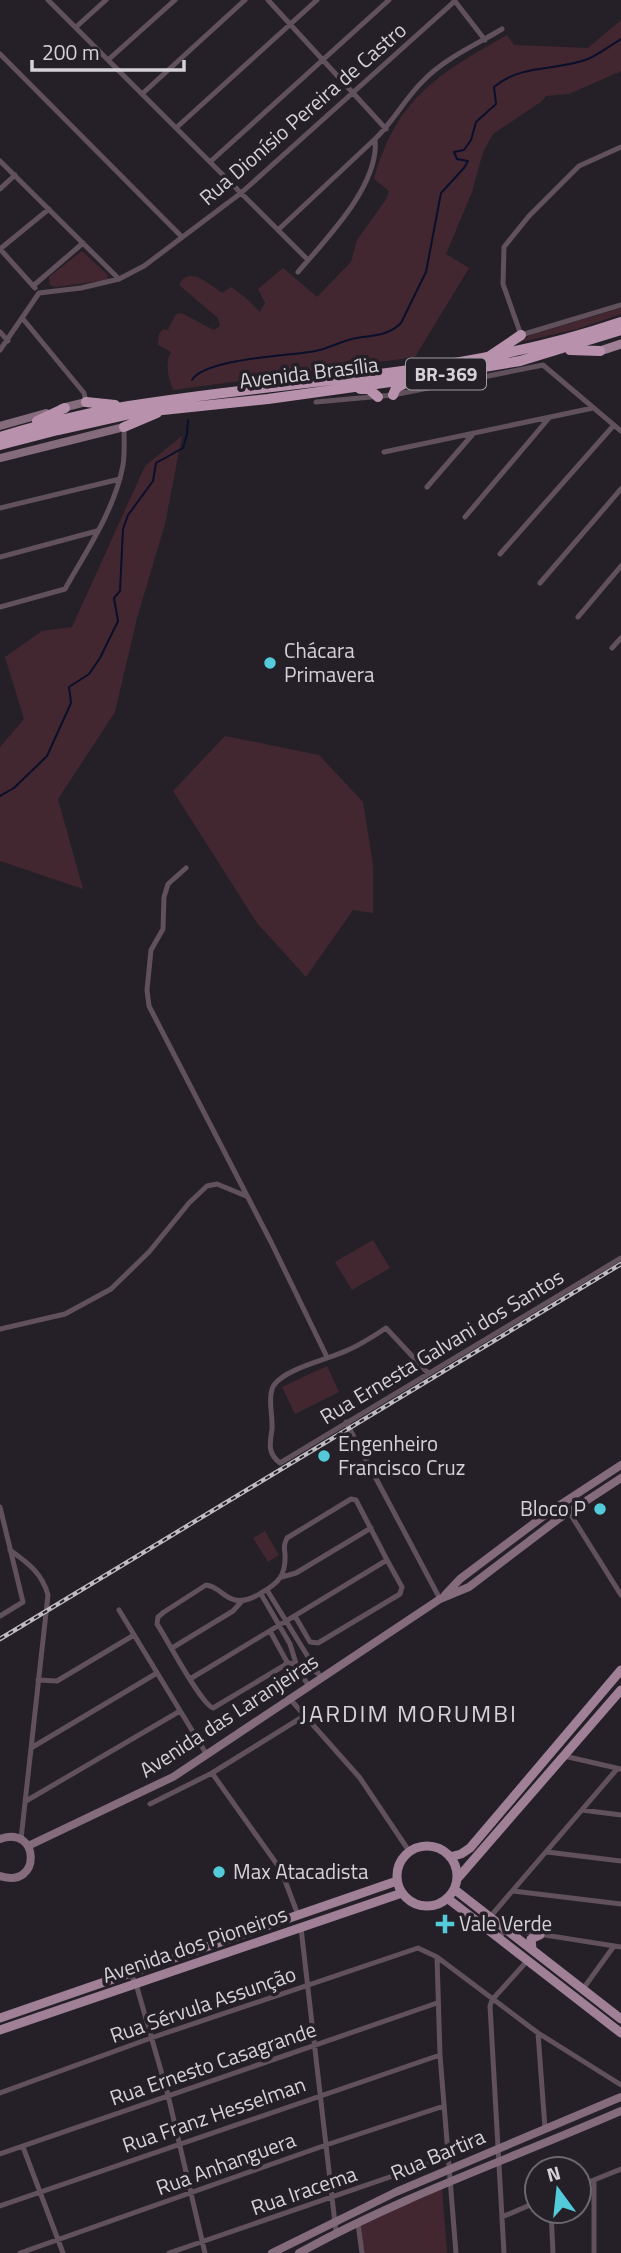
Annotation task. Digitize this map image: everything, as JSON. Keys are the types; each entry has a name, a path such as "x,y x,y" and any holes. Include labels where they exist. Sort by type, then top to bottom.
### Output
{"highway":[{"name":"Avenida Brasília","path":"5,435 55,421 130,406 377,376 486,359 550,344 621,322"},
{"name":"Avenida Brasília","path":"0,446 112,417 170,407 268,399 520,361 621,330"},
{"path":"486,359 521,335"},
{"path":"552,352 581,349 600,351"},
{"path":"393,395 400,384 419,378"},
{"path":"338,388 369,389 378,397"},
{"path":"86,402 130,406"},
{"path":"124,426 170,407"},
{"path":"5,435 65,408"}],"main road":[{"path":"600,351 621,344"},
{"path":"450,1857 470,1849 621,1670"},
{"path":"457,1879 621,1690"},
{"path":"429,1846 440,1849 450,1857 456,1868 457,1879 447,1898 433,1905 421,1905 402,1894 397,1881 400,1862 409,1851 429,1846"},
{"name":"Avenida dos Pioneiros","path":"0,2018 397,1881"},
{"path":"454,1889 621,2018"},
{"name":"Avenida dos Pioneiros","path":"0,2030 402,1894"},
{"path":"447,1898 621,2033"},
{"path":"532,1949 531,1939 540,1935"}],"street":[{"path":"48,0 308,260"},
{"path":"76,27 106,0"},
{"path":"108,60 175,0"},
{"path":"142,94 244,0"},
{"path":"268,0 386,129"},
{"path":"176,128 317,0"},
{"path":"209,162 389,0"},
{"path":"455,0 485,40"},
{"name":"Rua Dionísio Pereira de Castro","path":"39,293 81,288 119,279 144,266 241,193 455,0"},
{"path":"278,230 386,129 426,77 502,29"},
{"path":"0,54 182,237"},
{"path":"298,272 344,216 359,192 373,164 376,139"},
{"path":"621,147 579,166 529,216 504,247 503,284 521,335 621,305"},
{"path":"0,161 119,279"},
{"path":"0,189 15,176"},
{"path":"0,350 39,293 0,249 49,209"},
{"path":"33,286 83,243"},
{"path":"0,426 86,402 84,393 23,319"},
{"path":"0,332 8,341"},
{"path":"316,402 393,395 543,365 621,431"},
{"path":"384,452 593,408"},
{"path":"465,517 549,418"},
{"path":"500,554 614,425"},
{"path":"0,458 124,426 124,462 120,479 97,531 65,589 2,607"},
{"path":"427,487 474,433"},
{"path":"0,508 120,479"},
{"path":"540,583 621,489"},
{"path":"0,557 97,531"},
{"path":"578,617 621,566"},
{"path":"612,648 621,638"},
{"path":"186,868 168,884 164,897 163,929 151,950 147,990 149,1006 327,1357 362,1344 386,1328 428,1373"},
{"path":"0,1329 65,1314 111,1289 149,1252 207,1186 217,1184 247,1196"},
{"name":"Rua Ernesta Galvani dos Santos","path":"327,1357 281,1379 274,1386 269,1448 272,1457 280,1463 621,1258"},
{"path":"346,1422 440,1599"},
{"name":"Avenida das Laranjeiras","path":"440,1599 460,1579 549,1512 621,1465"},
{"name":"Avenida das Laranjeiras","path":"28,1846 173,1777 309,1686 319,1675 440,1599 470,1587 569,1512 621,1478"},
{"path":"282,1577 285,1569 285,1541 351,1499 358,1502 402,1587 400,1594 318,1643 310,1642 295,1616"},
{"path":"0,1507 23,1602 0,1616"},
{"path":"569,1512 621,1595"},
{"path":"287,1661 274,1672 213,1708 207,1705 190,1679 157,1624 158,1617 206,1586 211,1586 230,1599 251,1600 282,1577 296,1573 372,1528"},
{"path":"10,1550 32,1566 44,1580 48,1595 21,1839"},
{"path":"190,1679 387,1560"},
{"path":"264,1592 286,1621 319,1675"},
{"path":"264,1592 290,1644 296,1665 309,1686"},
{"path":"173,1648 233,1611 242,1601"},
{"path":"119,1610 207,1755"},
{"path":"270,1631 287,1661 319,1675"},
{"path":"38,1680 57,1681 134,1635"},
{"path":"290,1644 298,1640"},
{"path":"31,1748 157,1673"},
{"path":"290,1699 360,1778 409,1851"},
{"path":"26,1801 180,1710"},
{"path":"150,1804 212,1773 304,1716"},
{"path":"490,1917 619,1769 564,1756"},
{"path":"212,1773 281,1870 298,1915"},
{"path":"582,1810 621,1815"},
{"path":"0,1839 8,1836 21,1839 28,1846 32,1859 26,1871 14,1878 0,1876"},
{"path":"547,1852 621,1861"},
{"path":"513,1891 621,1904"},
{"path":"300,1928 336,2232"},
{"path":"498,1938 506,1929 618,1947"},
{"path":"582,1989 618,1947"},
{"name":"Rua Sérvula Assunção","path":"0,2093 150,2038 418,1948 437,1956"},
{"path":"437,1956 538,2033 621,2085"},
{"path":"437,1956 440,2055 456,2253"},
{"path":"504,2253 490,2017 492,2000 528,1960"},
{"path":"131,1973 168,2095 205,2253"},
{"name":"Rua Ernesto Casagrande","path":"0,2154 437,2003"},
{"path":"538,2033 545,2128"},
{"name":"Rua Franz Hesselman","path":"0,2206 440,2055"},
{"name":"Rua Bartira","path":"273,2253 396,2192 621,2097"},
{"name":"Rua Anhanguera","path":"20,2253 444,2106"},
{"name":"Rua Bartira","path":"299,2253 336,2232 450,2181 621,2111"},
{"path":"23,2147 63,2253"},
{"name":"Rua Iracema","path":"169,2253 448,2157"},
{"path":"594,2253 594,2180 621,2169"},
{"path":"502,2217 523,2208"},
{"path":"358,2224 362,2253"},
{"path":"552,2225 553,2253"}],"shaded area":[{"path":"621,20 621,71 569,94 546,96 493,134 483,152 472,192 446,254 469,268 415,357 173,390 168,366 171,352 158,345 159,334 163,329 168,330 176,314 181,313 214,330 220,326 218,318 179,285 183,279 188,276 200,278 222,293 231,287 260,312 265,303 258,289 283,268 317,297 351,262 357,240 387,198 389,191 374,179 383,151 394,128 423,92 460,63 507,35 514,45 588,48"},
{"path":"82,251 108,275 107,280 56,287 50,285 49,277"},
{"path":"621,308 621,314 577,329 516,343 531,335"},
{"path":"182,436 165,524 137,618 115,712 58,799 83,889 0,861 0,747 24,719 5,657 42,631 72,627 145,466"},
{"path":"225,736 319,755 363,802 373,865 373,913 353,910 306,977 257,923 173,791"},
{"path":"373,1240 390,1268 352,1290 335,1262"},
{"path":"327,1366 339,1392 295,1414 282,1387"},
{"path":"265,1531 279,1555 268,1562 253,1538"},
{"path":"442,2188 447,2253 362,2253 360,2225"}],"waterway":[{"path":"192,380 200,373 230,362 316,351 352,339 386,333 396,327 401,323 426,272 441,193 468,161 457,159 454,152 464,150 471,140 476,122 496,104 494,87 527,71 588,59 621,39"},
{"path":"0,796 14,788 47,756 71,703 69,687 89,674 100,658 118,621 114,598 120,591 123,529 128,515 153,481 156,463 183,448 188,420"}],"railway":[{"path":"0,1639 621,1264"}],"place":[{"name":"Chácara Primavera","path":"270,663"},
{"name":"Engenheiro Francisco Cruz","path":"324,1456"},
{"name":"Bloco P","path":"600,1509"},
{"name":"Max Atacadista","path":"219,1872"},
{"name":"Vale Verde","path":"445,1924"}],"district":[{"name":"JARDIM MORUMBI","path":"409,1714"}]}
